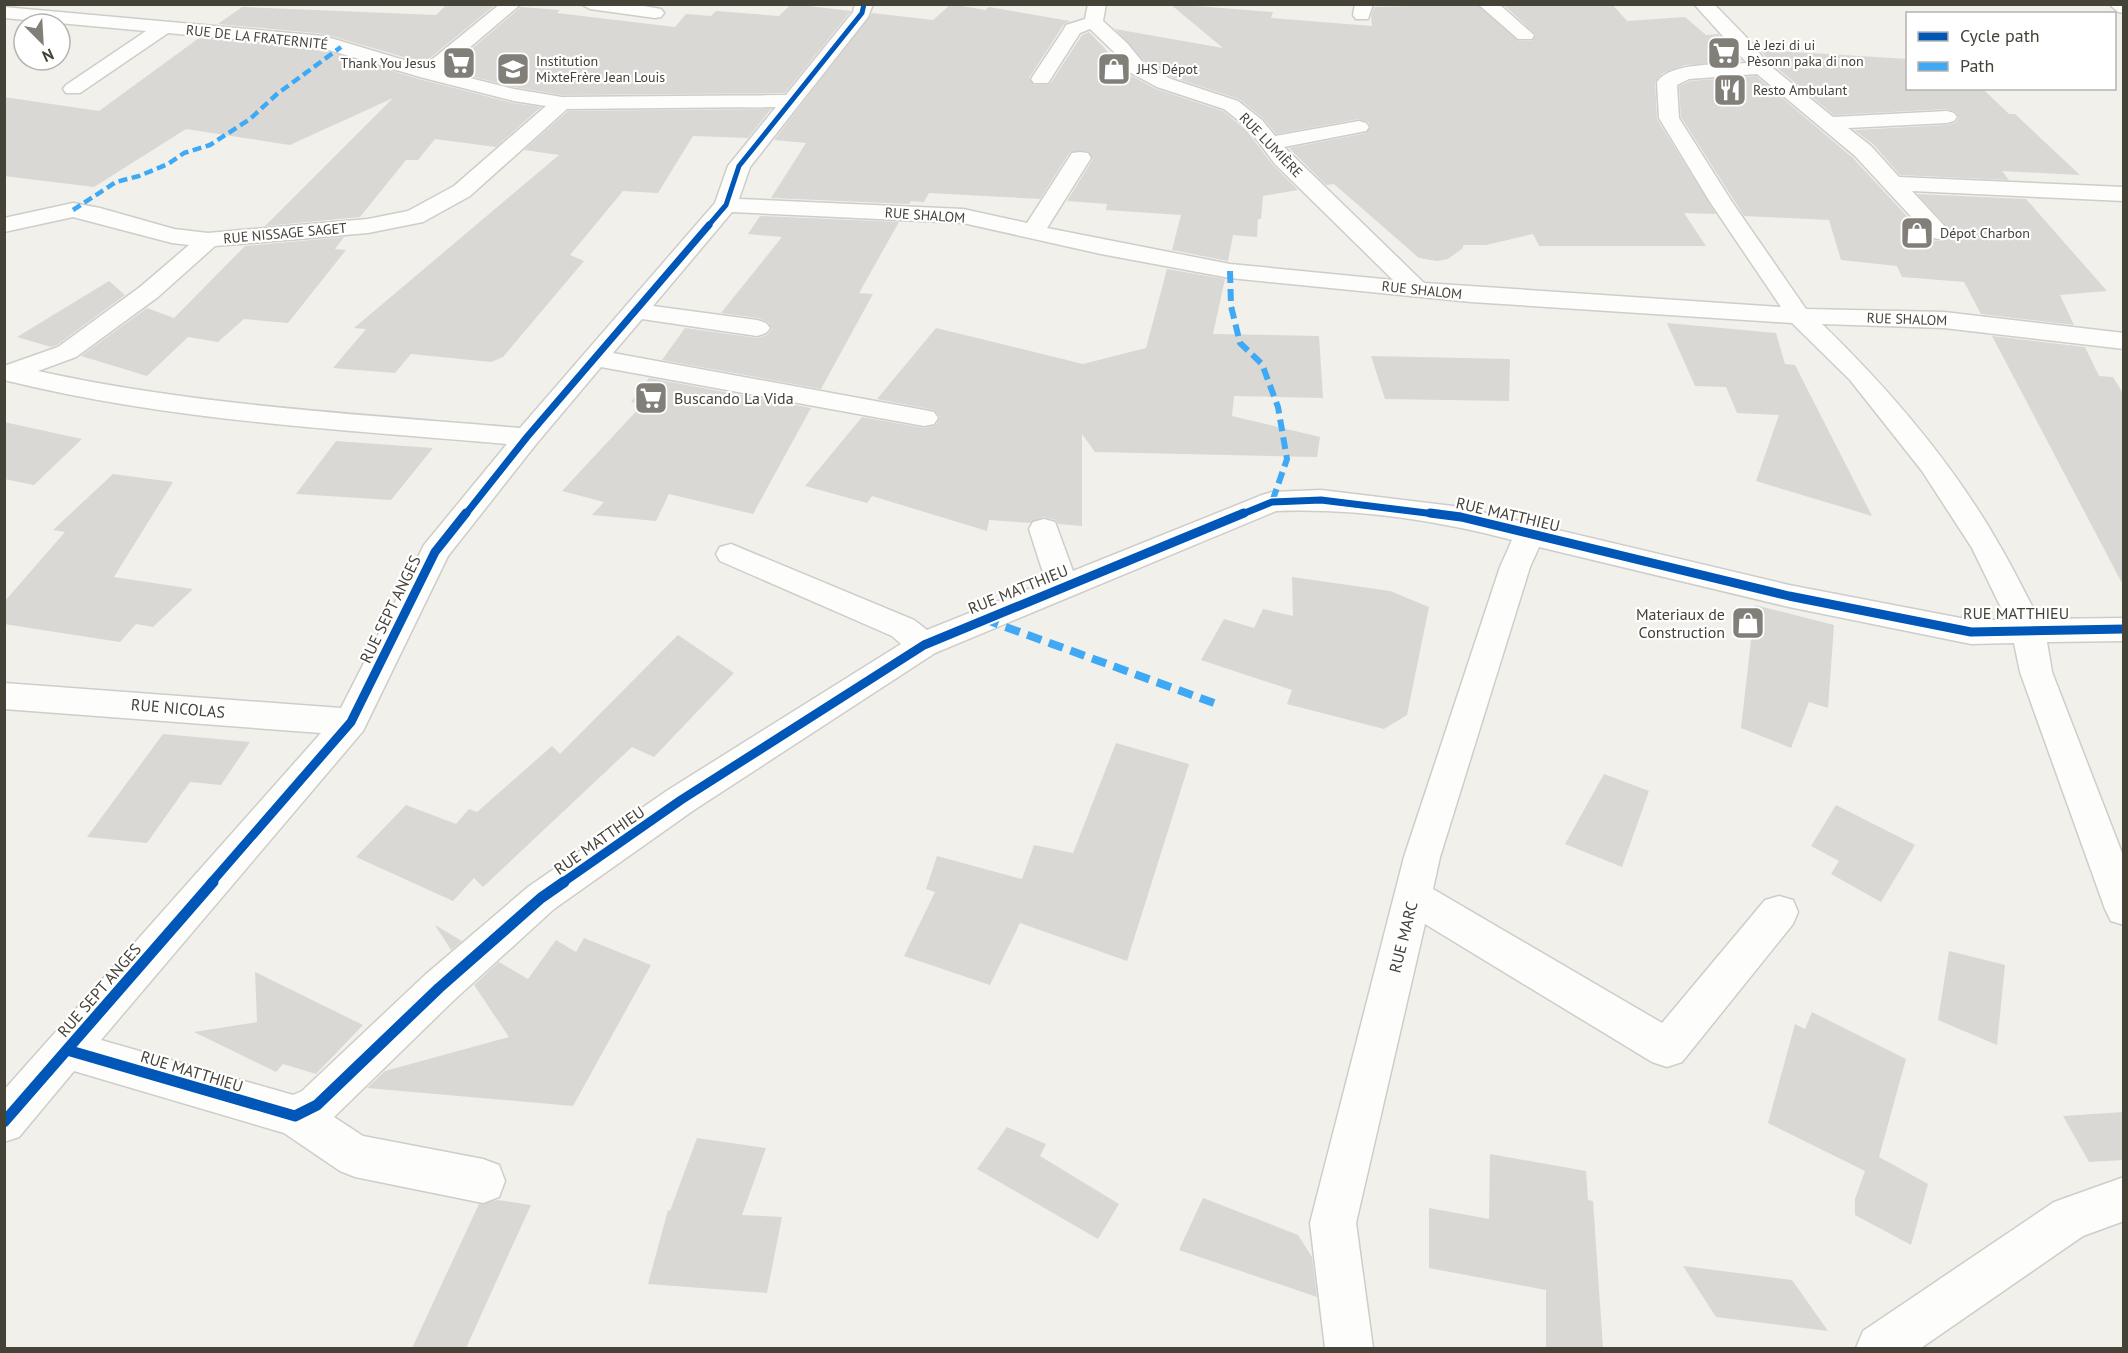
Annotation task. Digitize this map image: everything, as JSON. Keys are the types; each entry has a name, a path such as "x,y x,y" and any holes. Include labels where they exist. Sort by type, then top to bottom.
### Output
{"street":[{"path":"427,73 512,4"},
{"path":"590,4 655,13"},
{"name":"RUE SEPT ANGES","path":"4,1122 351,722 435,552 527,437 726,205 739,166 862,13 864,4"},
{"path":"1486,4 1525,35"},
{"path":"1703,4 1761,68 1863,151 1938,232"},
{"path":"2118,4 2124,8"},
{"name":"RUE DE LA FRATERNITÉ","path":"4,12 41,9 163,28 324,42 427,73 514,95 562,103 790,101"},
{"path":"1041,79 1073,29 1095,13"},
{"name":"RUE LUMIÈRE","path":"1095,13 1138,69 1164,83 1231,105 1255,124 1283,159 1416,289"},
{"path":"73,88 163,28"},
{"path":"1761,68 1685,73 1667,82 1669,118 1721,202 1799,316 1859,374 1933,465 1986,547 2028,629 2036,672 2124,909"},
{"name":"RUE NISSAGE SAGET","path":"7,373 67,352 149,292 208,240 368,226 416,217 462,191 562,103"},
{"path":"1828,123 1947,117"},
{"path":"1270,143 1359,126"},
{"path":"1035,231 1080,158"},
{"path":"1892,183 2124,194"},
{"name":"RUE SHALOM","path":"726,205 963,216 1101,247 1230,271 1471,296 1799,316 1944,320 2124,341"},
{"path":"4,225 73,210 92,213 172,236 208,240"},
{"path":"637,311 757,328"},
{"path":"596,358 924,418"},
{"path":"7,373 101,393 249,413 527,437"},
{"name":"RUE MATTHIEU","path":"67,1050 295,1116 317,1105 439,988 541,898 681,800 924,645 1272,502 1321,500 1461,517 1789,596 1971,632 2028,629 2124,629"},
{"path":"1044,529 1063,587"},
{"name":"RUE MARC","path":"1349,1348 1332,1223 1436,812 1515,567 1529,535"},
{"path":"730,554 903,628 924,645"},
{"name":"RUE NICOLAS","path":"4,696 351,722"},
{"path":"1413,897 1667,1048 1779,912"},
{"path":"295,1116 355,1156 483,1181"},
{"path":"1880,1348 2070,1218 2124,1199"}],"building":[{"path":"447,4 495,5 424,63 325,34 218,24 242,7 436,15"},
{"path":"791,4 851,11 785,93 562,95 514,87 447,70 521,7 560,10 557,13 675,27 686,14 711,16 716,11 779,16"},
{"path":"951,4 985,10 989,7 1070,21 1064,24 1029,78 1034,85 1050,84 1082,35 1089,32 1130,75 1156,89 1223,111 1246,130 1273,165 1298,190 1263,196 1257,237 1233,235 1228,261 1172,250 1181,215 1106,210 1107,204 1067,201 1093,159 1088,151 1070,152 1040,199 929,193 924,202 911,201 909,204 771,198 806,143 774,140 872,13 933,20"},
{"path":"1170,4 1273,12 1271,18 1372,26 1371,16 1374,7 1476,4 1518,41 1532,41 1536,35 1503,4 1612,4 1627,21 1685,17 1706,35 1718,34 1742,61 1685,65 1663,73 1655,82 1657,119 1716,214 1684,213 1706,246 1539,246 1533,234 1486,245 1463,245 1463,248 1448,259 1437,261 1419,258 1334,184 1326,185 1289,148 1366,133 1371,127 1368,122 1359,119 1276,134 1263,118 1239,99 1172,77 1146,63 1115,29 1223,48"},
{"path":"199,38 322,50 419,79 513,103 541,107 496,147 435,139 418,160 406,160 360,217 265,226 393,98 290,145 186,129 94,187 4,176 4,97 99,111"},
{"path":"1760,50 1906,59 1906,90 1984,90 2009,114 2015,114 2080,175 2002,171 2009,180 1900,175 1873,144 1854,130 1947,125 1955,123 1959,118 1956,112 1947,109 1834,115 1770,62"},
{"path":"1756,76 1853,158 1928,239 1937,241 1947,239 1952,232 1917,194 2026,199 2107,291 2060,295 2074,325 1981,314 1964,282 1902,277 1897,266 1841,260 1829,220 1744,216 1681,117 1679,86 1690,81"},
{"path":"771,109 748,138 693,136 658,193 623,191 570,255 584,261 503,357 491,362 411,354 395,373 333,368 366,329 354,328 559,155 524,150 568,111"},
{"path":"760,216 899,222 859,293 873,294 821,389 662,360 685,328 757,338 767,335 772,329 768,322 758,318 721,313 782,237 748,234"},
{"path":"344,237 335,249 346,250 288,323 244,319 218,342 188,337 147,376 81,356 147,308 174,318 245,246"},
{"path":"1167,269 1225,279 1213,334 1319,336 1323,398 1234,396 1232,416 1320,437 1317,457 1095,452 1082,434 1082,526 1058,524 1056,520 1043,517 1030,523 989,520 987,531 872,496 867,503 805,486 862,417 924,428 936,425 940,417 934,410 877,399 936,328 1083,364 1146,348"},
{"path":"109,281 125,295 57,345 51,347 17,337"},
{"path":"1667,323 1776,333 1785,364 1795,365 1872,516 1756,481 1779,415 1737,413 1726,387 1695,386"},
{"path":"1992,336 2085,347 2099,376 2113,377 2124,395 2124,587"},
{"path":"1371,356 1510,359 1509,401 1385,399"},
{"path":"649,378 811,408 753,514 669,494 656,521 592,515 604,502 562,491 643,404 631,402"},
{"path":"4,422 82,439 34,485 4,479"},
{"path":"336,441 433,448 391,500 296,494"},
{"path":"113,474 173,482 114,577 193,589 153,627 136,624 120,642 4,624 4,602 65,532 53,530"},
{"path":"1292,577 1390,591 1429,607 1407,715 1384,729 1287,704 1292,690 1201,660 1224,619 1254,628 1263,609 1293,616"},
{"path":"1755,605 1834,625 1828,708 1809,702 1791,748 1741,728"},
{"path":"678,635 734,673 654,757 632,747 483,887 474,878 453,901 356,857 406,805 456,824 469,809 477,812 552,746 560,754"},
{"path":"163,734 250,742 221,785 190,782 147,843 87,837"},
{"path":"1116,743 1189,764 1127,961 1020,923 990,985 904,956 935,892 926,889 937,856 1022,879 1034,845 1073,853"},
{"path":"1604,774 1649,791 1622,867 1565,844"},
{"path":"1836,805 1915,845 1881,902 1831,874 1839,861 1811,846"},
{"path":"435,925 462,941 451,950"},
{"path":"584,938 651,965 573,1106 367,1088 385,1071 509,1037 474,985 499,962 528,979 556,940 576,952"},
{"path":"1949,951 2005,965 1997,1045 1938,1020"},
{"path":"255,972 363,1025 316,1074 283,1064 276,1072 194,1032 257,1022"},
{"path":"1812,1012 1906,1059 1879,1157 1928,1184 1911,1245 1855,1215 1855,1199 1865,1171 1768,1123 1795,1024 1805,1029"},
{"path":"2124,1112 2124,1160 2089,1162 2063,1116"},
{"path":"1007,1127 1046,1144 1040,1156 1119,1204 1098,1239 977,1169"},
{"path":"697,1138 766,1148 742,1215 782,1217 767,1293 648,1284 668,1210 670,1211"},
{"path":"1490,1154 1586,1171 1588,1200 1593,1201 1603,1348 1546,1348 1546,1290 1429,1268 1429,1208 1489,1219"},
{"path":"1203,1198 1298,1235 1312,1257 1317,1297 1179,1250"},
{"path":"498,1200 531,1205 466,1348 412,1348 479,1204"},
{"path":"1683,1266 1792,1280 1828,1331 1716,1317"}],"marked path":[{"path":"73,210 116,182 139,176 168,164 184,153 210,145 250,119 277,94 341,47"},
{"path":"1230,271 1231,306 1240,343 1262,364 1278,407 1287,459 1272,502"},
{"path":"984,619 1214,703"}],"cycle path":[{"path":"4,1122 351,722 435,552 527,437 726,205 739,166 862,13 864,4"},
{"path":"67,1050 295,1116 317,1105 439,988 541,898 681,800 924,645 1272,502 1321,500 1461,517 1789,596 1971,632 2124,629"}],"place":[{"name":"Lè Jezi di ui Pèsonn paka di non","path":"1724,53"},
{"name":"Thank You Jesus","path":"459,63"},
{"name":"Institution MixteFrère Jean Louis","path":"513,69"},
{"name":"JHS Dépot","path":"1114,69"},
{"name":"Resto Ambulant","path":"1730,90"},
{"name":"Dépot Charbon","path":"1917,233"},
{"name":"Buscando La Vida","path":"651,398"},
{"name":"Materiaux de Construction","path":"1748,623"}]}
